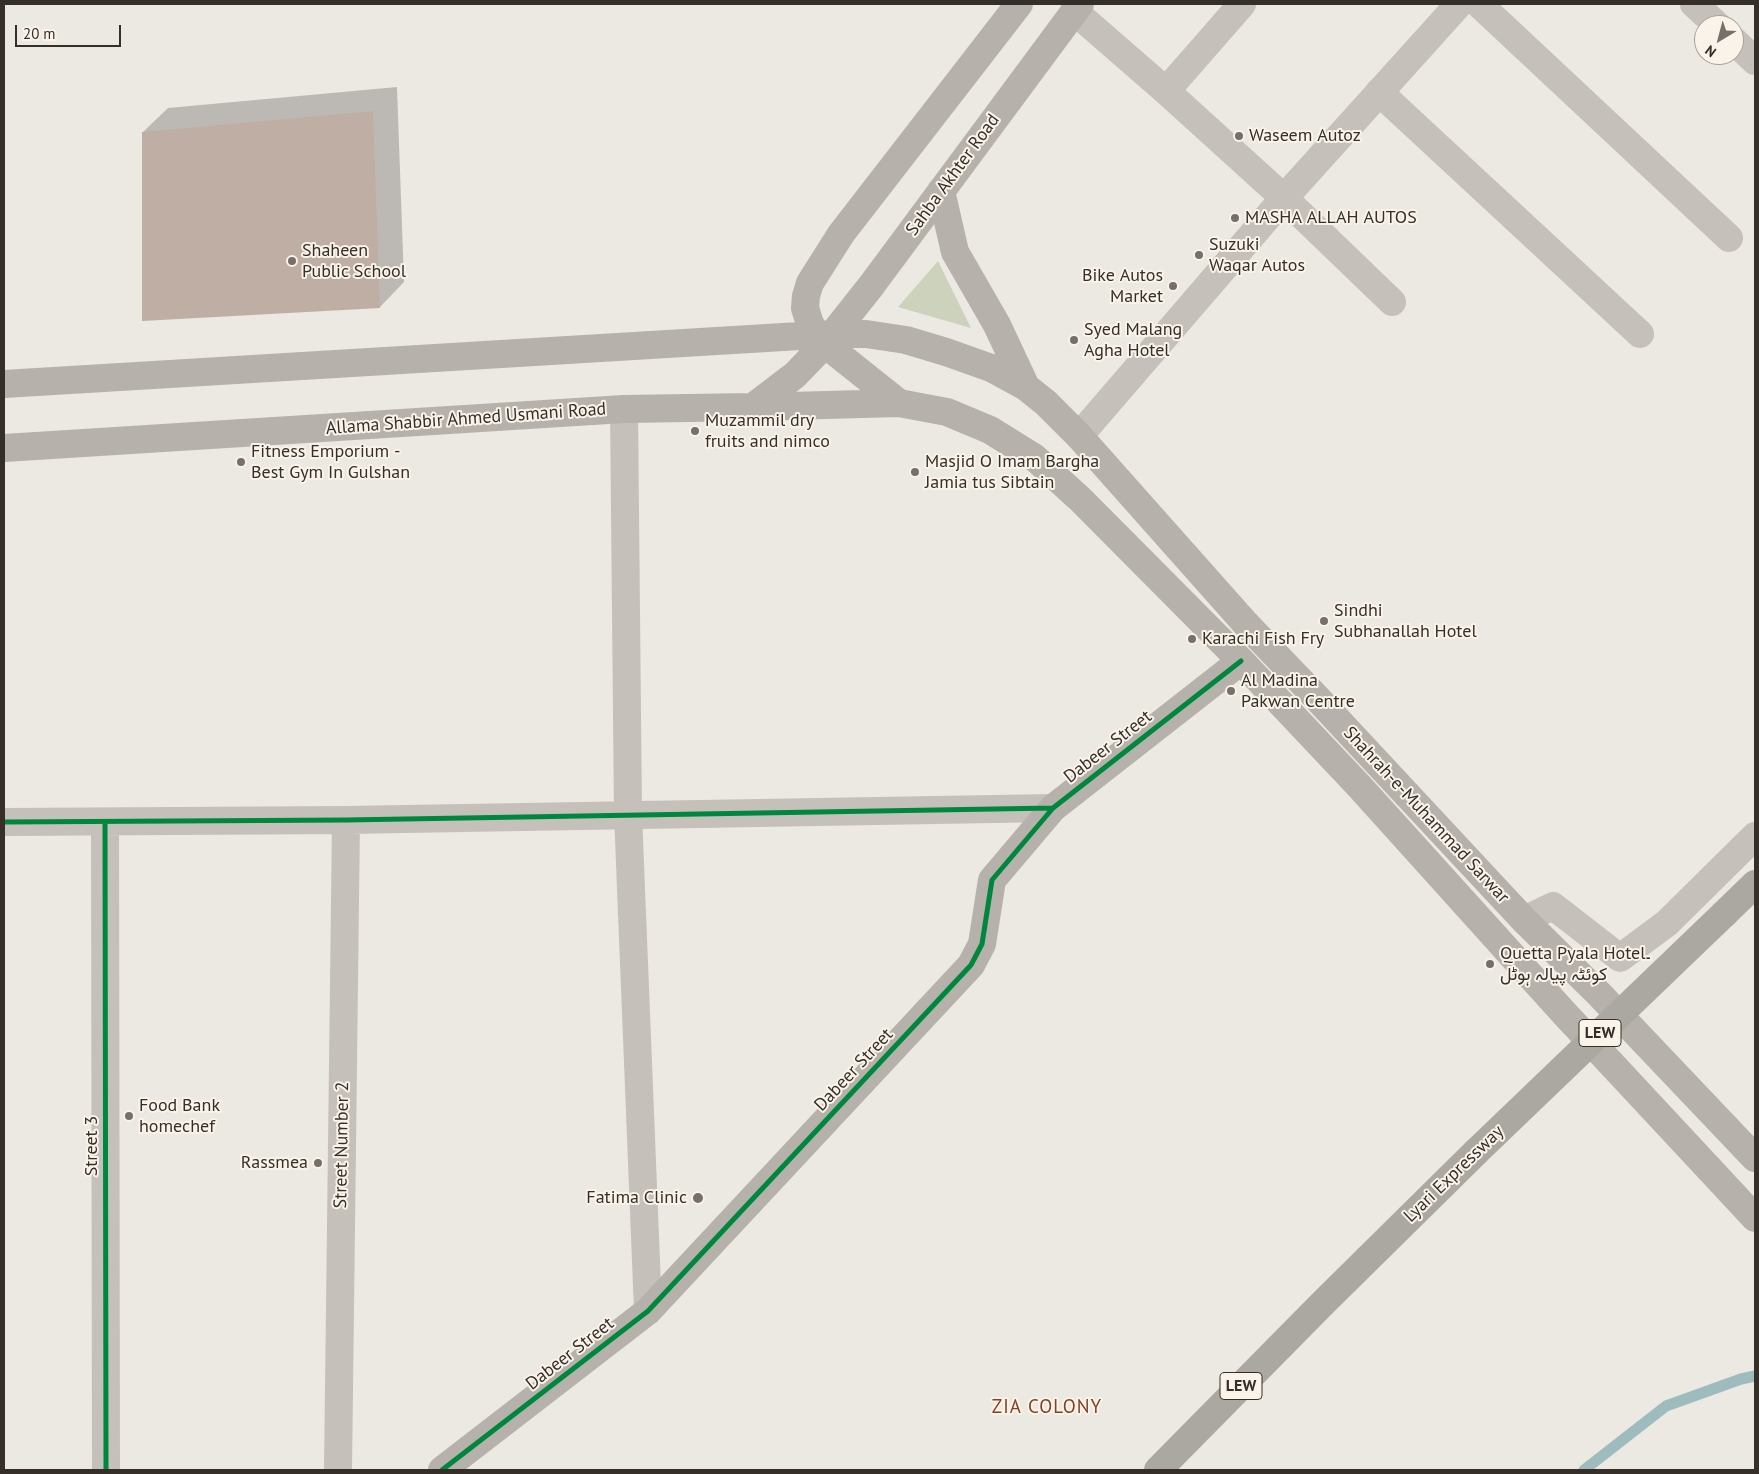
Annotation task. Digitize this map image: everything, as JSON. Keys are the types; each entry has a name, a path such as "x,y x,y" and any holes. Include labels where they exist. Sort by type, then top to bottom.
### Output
{"highway":[{"name":"Lyari Expressway","path":"1158,1470 1337,1288 1755,884"}],"main road":[{"path":"899,403 810,324 805,308 806,296 810,283 841,234 1019,4"},
{"name":"Sahba Akhter Road","path":"753,407 795,375 871,286 1077,7"},
{"path":"941,191 955,252 998,325 1026,387"},
{"name":"Shahrah-e-Muhammad Sarwar","path":"825,338 866,334 906,340 991,368 1026,387 1046,403 1079,436 1246,624 1524,920 1598,994 1755,1158"},
{"path":"4,384 825,338"},
{"name":"Shahrah-e-Muhammad Sarwar","path":"899,403 947,412 990,430 1035,458 1081,500 1241,661 1359,786 1564,1013 1755,1218"},
{"name":"Allama Shabbir Ahmed Usmani Road","path":"4,448 624,409 899,403"},
{"name":"Dabeer Street","path":"442,1470 648,1310 970,965 982,944 992,880 1053,808 1241,661"}],"street":[{"path":"1166,91 1242,4"},
{"path":"1079,436 1284,198 1459,4"},
{"path":"1479,4 1729,238"},
{"path":"1694,4 1706,15"},
{"path":"1077,7 1284,198 1392,302"},
{"path":"1744,51 1755,61"},
{"path":"1379,92 1640,334"},
{"path":"624,409 628,814 648,1310"},
{"path":"4,822 346,820 1053,808"},
{"name":"Street Number 2","path":"338,1470 346,820"},
{"name":"Street 3","path":"105,822 106,1470"},
{"path":"1524,920 1553,906 1620,958 1667,923 1755,836"}],"green space":[{"path":"938,261 971,328 898,307"}],"building":[{"name":"Shaheen Public School","path":"373,111 380,308 142,321 142,132"}],"waterway":[{"path":"1584,1470 1666,1406 1741,1379 1755,1376"}],"cycle path":[{"path":"442,1470 648,1311 971,965 982,944 992,880 1053,808 1241,661"},
{"path":"4,822 346,820 1053,808"},
{"path":"105,822 106,1470"}],"place":[{"name":"Waseem Autoz","path":"1239,136"},
{"name":"MASHA ALLAH AUTOS","path":"1235,218"},
{"name":"Suzuki Waqar Autos","path":"1199,255"},
{"name":"Shaheen Public School","path":"292,261"},
{"name":"Bike Autos Market","path":"1173,286"},
{"name":"Syed Malang Agha Hotel","path":"1074,340"},
{"name":"Muzammil dry fruits and nimco","path":"695,431"},
{"name":"Fitness Emporium - Best Gym In Gulshan","path":"241,462"},
{"name":"Masjid O Imam Bargha Jamia tus Sibtain","path":"915,472"},
{"name":"Sindhi Subhanallah Hotel","path":"1324,621"},
{"name":"Karachi Fish Fry","path":"1192,639"},
{"name":"Al Madina Pakwan Centre","path":"1231,691"},
{"name":"Quetta Pyala Hotel۔ کوئٹہ پیالہ ہوٹل","path":"1490,964"},
{"name":"Food Bank homechef","path":"129,1116"},
{"name":"Rassmea","path":"318,1163"},
{"name":"Fatima Clinic","path":"698,1198"}],"district":[{"name":"ZIA COLONY","path":"1047,1408"}]}
